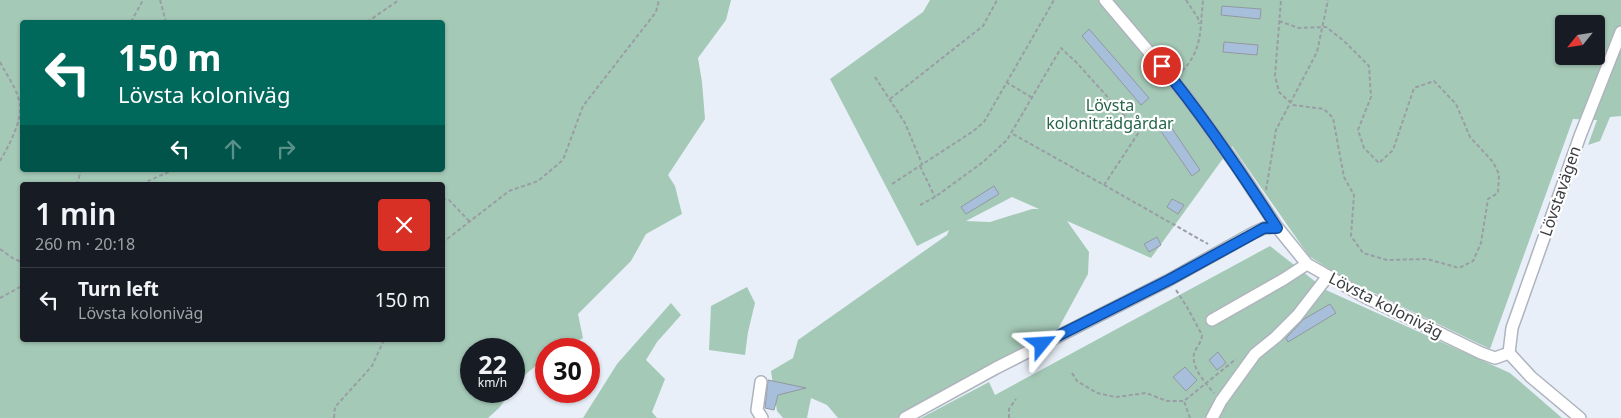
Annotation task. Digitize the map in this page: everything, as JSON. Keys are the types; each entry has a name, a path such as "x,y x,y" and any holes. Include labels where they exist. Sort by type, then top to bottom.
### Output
{"street":[{"name":"Lövsta koloniväg","path":"1105,0 1198,112 1277,228 1307,264 1363,296 1481,353 1495,358 1509,353"},
{"name":"Lövstavägen","path":"1509,353 1512,328 1580,136 1621,32"},
{"path":"905,418 1004,364 1226,253 1264,228 1277,228"},
{"path":"1212,320 1307,264"},
{"path":"1212,418 1220,401 1255,354 1298,316 1328,276"},
{"path":"1110,319 1116,307"},
{"path":"1509,353 1531,377 1580,418"},
{"path":"761,382 757,410 762,418"}],"path":[{"path":"132,20 143,0"},
{"path":"160,0 165,20"},
{"path":"370,20 399,0"},
{"path":"445,242 508,191 538,181 563,160 583,106 656,12 660,0"},
{"path":"890,100 984,26 997,0"},
{"path":"892,184 972,132 984,122 1054,0"},
{"path":"1186,0 1198,18 1200,26"},
{"path":"1173,80 1190,63 1197,50 1203,0"},
{"path":"1279,21 1299,28 1326,27 1344,40 1369,66 1371,98 1358,130 1364,148 1379,163 1393,150 1414,88 1434,81 1456,104 1470,137 1493,162 1499,174 1498,193 1488,199 1481,243 1473,261 1459,268 1427,259 1387,260 1363,253 1351,236 1354,195 1344,177 1337,150 1333,118 1324,109 1293,105 1279,92 1275,76 1279,21 1281,0"},
{"path":"1264,207 1276,130 1317,52 1328,0"},
{"path":"920,205 935,197 983,162 1006,140 1012,133 1031,97 1061,48 1077,63 1139,132 1104,185"},
{"path":"0,62 16,92 20,104"},
{"path":"875,77 905,123 925,178 935,197"},
{"path":"1006,82 1031,97"},
{"path":"0,161 16,130 20,112"},
{"path":"1012,133 1195,238 1226,253"},
{"path":"148,182 169,172"},
{"path":"445,199 449,200 470,222"},
{"path":"0,249 20,261"},
{"path":"1169,280 1187,307 1202,335 1194,354 1195,363 1206,384 1220,401"},
{"path":"0,298 20,287"},
{"path":"334,418 335,407 372,366 383,342"},
{"path":"1072,373 1077,381 1096,393 1116,397 1146,393 1167,401 1184,401 1240,356 1249,353 1255,354"},
{"path":"1009,418 1009,409 1016,398"},
{"path":"1184,401 1190,418"}],"green space":[{"path":"0,0 731,0 726,20 698,58 705,119 668,175 675,186 682,214 646,234 631,261 578,314 583,338 535,338 535,367 525,375 525,338 460,338 460,403 503,403 488,418 0,418"},
{"name":"Lövsta koloniträdgårdar","path":"930,0 1621,0 1621,116 1610,117 1600,141 1588,145 1597,120 1573,119 1490,349 1343,278 1309,256 1232,146 1151,258 1067,221 1089,252 1088,274 1058,329 899,418 838,418 827,405 811,398 807,418 783,418 777,411 771,371 793,358 798,340 947,235 949,230 917,246 830,79 923,12","holes":["1012,197 1039,209 1032,209 990,222 966,221"]},
{"path":"1270,246 1326,290 1510,373 1562,418 921,418 989,382 995,395"},
{"path":"747,287 755,303 745,355 709,350 711,306"},
{"path":"671,303 681,315 657,342 646,360 665,379 652,412 657,418 583,418 592,403 600,403 600,391 617,364"}],"building":[{"path":"1222,6 1261,9 1260,19 1221,15"},
{"path":"1089,29 1149,98 1141,105 1082,36"},
{"path":"1224,42 1258,45 1257,55 1223,52"},
{"path":"1165,118 1200,170 1192,176 1156,124"},
{"path":"994,186 999,194 966,214 961,207"},
{"path":"1172,199 1184,205 1178,214 1167,207"},
{"path":"1157,237 1161,245 1149,252 1144,244"},
{"path":"1330,304 1336,313 1288,342 1286,338 1304,319"},
{"path":"1218,352 1226,363 1217,370 1209,360"},
{"path":"1185,367 1197,380 1186,391 1173,377"},
{"path":"768,380 806,388 778,395 774,410 765,408"}],"route":[{"path":"1042,344 1169,280 1264,228 1277,228 1236,165 1162,66"}]}
